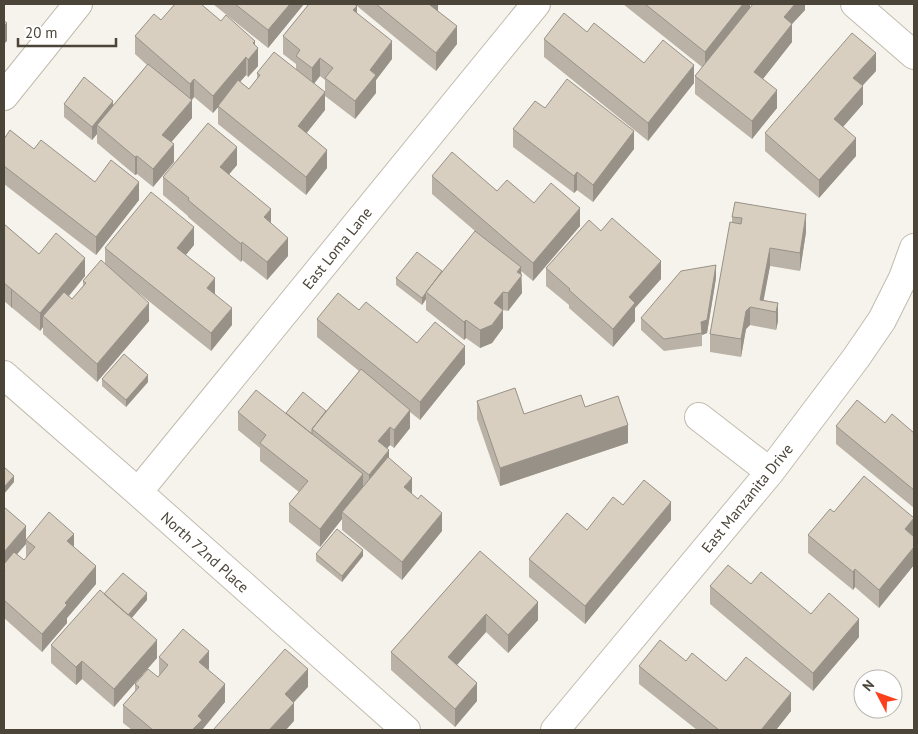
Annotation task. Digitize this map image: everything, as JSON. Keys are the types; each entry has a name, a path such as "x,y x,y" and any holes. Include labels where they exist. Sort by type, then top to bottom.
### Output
{"street":[{"path":"4,96 78,4"},
{"name":"East Loma Lane","path":"138,492 536,4"},
{"path":"856,4 914,55"},
{"name":"East Manzanita Drive","path":"555,730 770,472 856,358 882,320 903,278 914,248"},
{"name":"North 72nd Place","path":"4,375 406,730"},
{"path":"699,417 770,472"}],"building":[{"path":"175,4 201,4 221,21 226,15 255,41 253,43 258,48 248,60 246,57 213,96 194,79 190,84 135,36 154,14 161,20"},
{"path":"235,4 290,4 268,30"},
{"path":"309,4 354,4 357,6 353,10 392,41 370,70 376,75 355,101 325,78 333,68 320,58 312,68 296,56 300,50 283,36"},
{"path":"376,4 431,4 457,26 436,53"},
{"path":"645,4 743,4 705,52"},
{"path":"753,4 795,4 784,17 792,24 754,72 777,90 752,121 695,76"},
{"path":"564,13 587,32 594,23 644,63 663,40 694,65 648,123 544,39"},
{"path":"852,33 876,53 853,78 863,86 834,119 856,138 819,180 765,133"},
{"path":"274,52 325,92 298,126 327,150 306,177 218,106 238,80 249,89 260,75 257,73"},
{"path":"148,64 192,100 162,135 174,144 153,169 137,156 135,157 97,125"},
{"path":"84,77 113,101 92,127 64,104"},
{"path":"567,79 634,131 593,185 577,172 574,176 513,129 535,101 545,108"},
{"path":"208,123 237,147 220,167 271,209 264,217 288,238 267,262 242,242 241,244 163,177"},
{"path":"10,130 34,149 41,140 95,182 111,160 139,182 96,237 4,166 4,139"},
{"path":"452,152 497,191 507,180 534,203 551,183 580,208 533,263 432,176"},
{"path":"151,192 194,227 177,248 215,278 207,288 232,308 211,333 105,248"},
{"path":"735,202 806,214 800,253 770,248 760,300 778,303 776,312 750,307 746,311 741,339 710,334 730,222 741,224 742,218 732,217"},
{"path":"612,218 661,261 629,297 635,303 613,329 546,268 589,220 601,231"},
{"path":"4,224 39,254 56,233 85,258 40,313 4,283"},
{"path":"475,231 521,267 517,272 522,275 508,293 503,292 494,303 503,310 492,325 480,330 466,320 464,322 426,292"},
{"path":"417,252 442,271 422,298 396,278"},
{"path":"101,260 149,303 97,364 43,316 64,292 72,299 86,283 83,281"},
{"path":"716,265 707,320 701,322 702,333 664,339 641,318 681,271"},
{"path":"338,293 359,310 366,302 417,343 435,322 465,346 420,402 317,319"},
{"path":"124,354 148,375 126,400 102,379"},
{"path":"361,369 410,410 394,430 390,427 378,441 389,450 369,475 312,429"},
{"path":"515,388 524,414 581,395 585,407 618,396 628,425 500,468 477,401"},
{"path":"256,390 363,474 320,529 289,504 308,481 260,443 266,435 238,412"},
{"path":"303,392 326,411 312,429 312,434 286,413"},
{"path":"857,400 885,423 892,414 914,433 914,490 836,426"},
{"path":"388,457 412,478 404,487 418,499 421,495 442,513 402,562 342,512"},
{"path":"4,467 14,476 4,487"},
{"path":"864,476 914,518 905,529 914,537 914,547 879,590 855,569 853,572 808,535 830,509 834,512"},
{"path":"644,480 671,502 585,606 529,559 567,513 587,530 613,497 623,505"},
{"path":"4,507 26,526 4,552"},
{"path":"49,512 74,534 67,541 96,566 65,603 67,605 42,634 4,600 4,564 14,552 24,560 35,547 26,540"},
{"path":"337,529 363,550 342,576 316,554"},
{"path":"480,551 538,602 508,635 486,614 448,657 477,683 455,709 391,652"},
{"path":"728,565 751,584 761,572 811,614 829,593 859,619 813,673 710,586"},
{"path":"123,573 147,593 128,615 104,594"},
{"path":"100,590 157,640 114,689 82,661 76,667 51,645"},
{"path":"183,629 209,651 199,662 225,684 198,716 202,720 192,730 153,730 123,705 139,687 135,684 148,669 158,677 168,665 159,657"},
{"path":"660,640 686,661 692,653 726,681 746,657 791,693 761,730 719,730 639,666"},
{"path":"285,649 308,669 285,694 294,703 269,730 213,730"}]}
